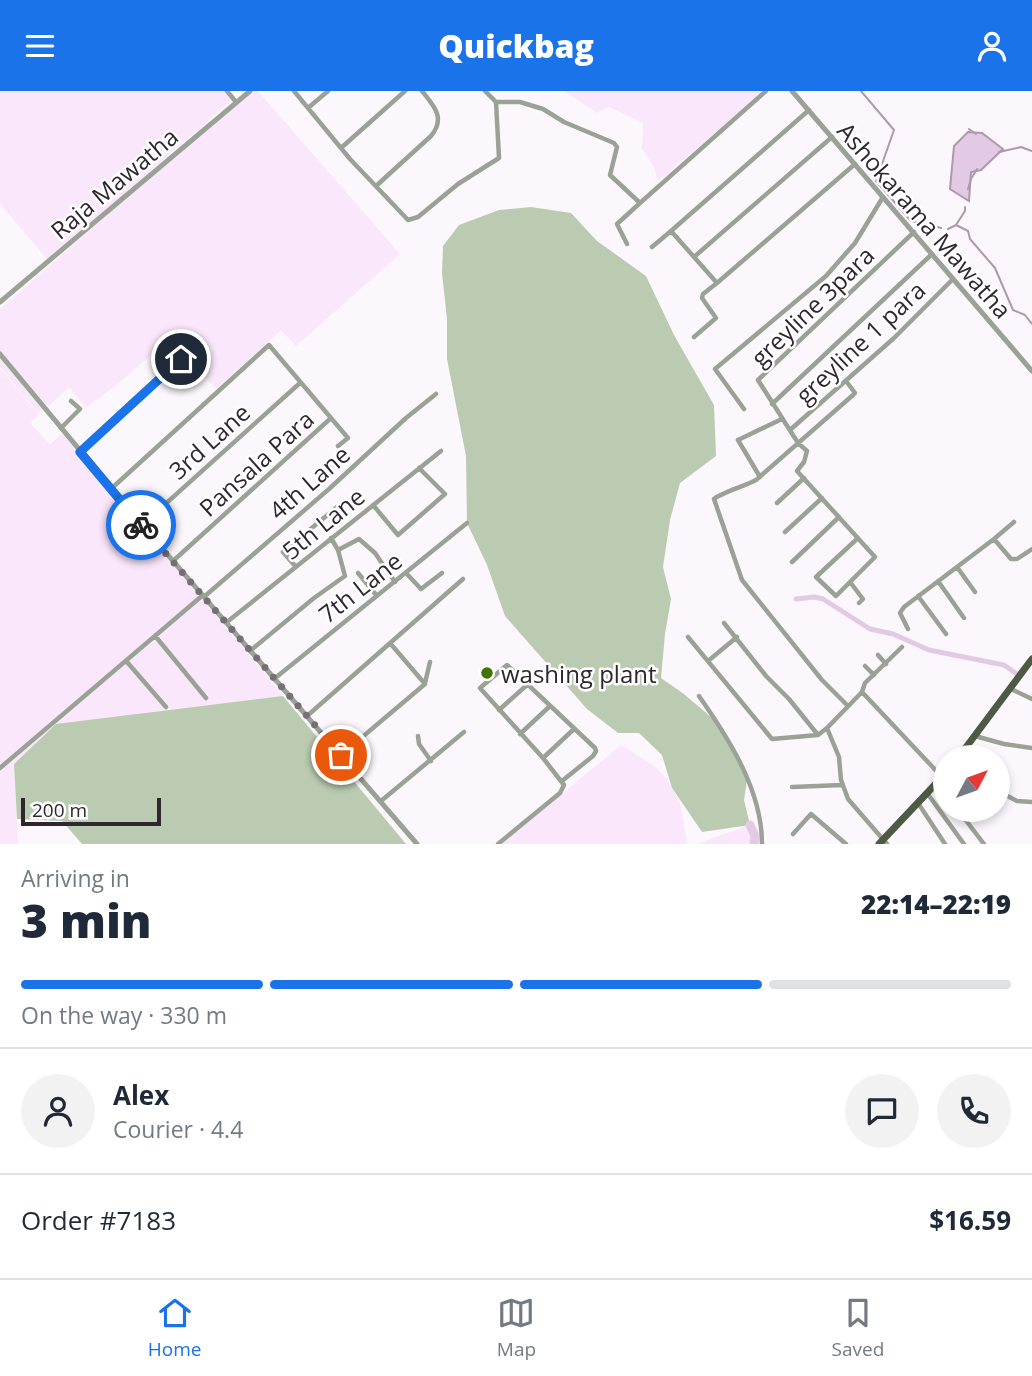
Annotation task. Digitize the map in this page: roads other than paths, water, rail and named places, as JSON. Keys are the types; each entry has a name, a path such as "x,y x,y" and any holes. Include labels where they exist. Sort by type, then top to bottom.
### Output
{"main road":[{"path":"968,745 1032,659"},
{"path":"883,842 933,787"}],"street":[{"path":"227,91 236,102"},
{"name":"Raja Mawatha","path":"0,302 250,91"},
{"path":"294,91 341,149 408,220 418,217 458,184 499,158 496,102 485,91"},
{"path":"308,108 328,91"},
{"path":"341,149 405,91"},
{"path":"376,186 429,138 437,127 438,112 422,91"},
{"path":"627,244 617,224 766,91"},
{"name":"Ashokarama Mawatha","path":"792,91 1032,371"},
{"path":"496,102 520,102 543,109 564,122 614,143 617,147 610,175 640,203"},
{"path":"652,247 809,110"},
{"path":"694,257 832,137"},
{"path":"694,337 716,318 702,294 855,164"},
{"path":"744,409 715,369 825,276 855,243 883,197"},
{"path":"671,230 716,282"},
{"name":"greyline 3para","path":"798,443 758,380 914,232"},
{"path":"772,404 932,254"},
{"name":"greyline 1 para","path":"789,431 914,320 953,279"},
{"path":"113,488 268,345 348,438 338,446"},
{"path":"0,354 142,525 417,844"},
{"path":"80,452 181,359"},
{"path":"846,381 855,393 760,477 740,489 714,499 743,580 822,680 847,705"},
{"name":"3rd Lane","path":"142,525 300,383"},
{"name":"4th Lane","path":"0,768 329,489 436,394"},
{"path":"61,428 80,409 71,401"},
{"name":"Pansala Para","path":"173,561 331,418"},
{"path":"760,477 738,440 782,419"},
{"path":"798,443 807,451 804,462 797,471 804,478 858,538 875,557 836,596 816,577 858,538"},
{"name":"5th Lane","path":"227,622 440,451"},
{"path":"373,505 398,534 445,494 419,468"},
{"path":"777,503 804,478"},
{"path":"785,532 822,498"},
{"path":"296,567 283,552 337,507"},
{"path":"792,562 839,517"},
{"path":"908,629 900,613 904,607 1014,522"},
{"name":"7th Lane","path":"274,679 467,523"},
{"path":"250,651 345,576 338,550 331,538"},
{"path":"338,550 359,539 375,553 395,582"},
{"path":"994,539 1011,559 1032,549"},
{"path":"957,567 975,592"},
{"path":"358,573 377,596"},
{"path":"406,573 421,589 442,573"},
{"path":"307,716 463,579"},
{"path":"850,582 863,599 859,603"},
{"path":"938,582 964,618"},
{"path":"918,596 946,634"},
{"path":"724,623 818,735"},
{"path":"156,637 206,698"},
{"path":"688,637 772,739 818,735 862,692 865,684 902,647"},
{"path":"708,661 737,638"},
{"path":"390,643 425,684"},
{"path":"878,655 886,664"},
{"path":"127,661 166,707"},
{"path":"341,755 425,684 430,663"},
{"path":"498,844 562,791 564,785 480,688 505,666 509,666 595,748 593,756 562,781"},
{"path":"865,666 874,675"},
{"path":"499,710 528,684"},
{"path":"1010,689 1032,699"},
{"path":"862,692 933,769"},
{"path":"699,696 724,734 757,802 762,844"},
{"path":"520,734 550,706"},
{"path":"827,728 839,757 842,785 851,805 883,842"},
{"path":"543,758 574,729"},
{"path":"381,801 464,732"},
{"path":"418,736 419,744 431,761"},
{"path":"975,736 1032,748"},
{"path":"792,787 842,785"},
{"path":"927,793 964,844"},
{"path":"1010,797 1017,801 1032,802"},
{"path":"918,802 945,844"},
{"path":"793,834 811,814 846,844"},
{"path":"968,823 984,844"}],"waterway":[{"path":"861,91 894,130 876,181 911,221 918,223"},
{"path":"969,129 976,134"},
{"path":"999,152 1021,147 1032,151"},
{"path":"968,189 977,169"},
{"path":"965,207 956,225 968,231 970,239 995,268 1013,310 1025,315 1032,324"},
{"path":"925,224 941,228"},
{"path":"948,229 956,225"},
{"path":"796,599 823,599 870,629 893,634 929,650 1004,665 1017,674"},
{"path":"750,825 755,836 754,844"}],"place":[{"name":"washing plant","path":"487,673"}]}
